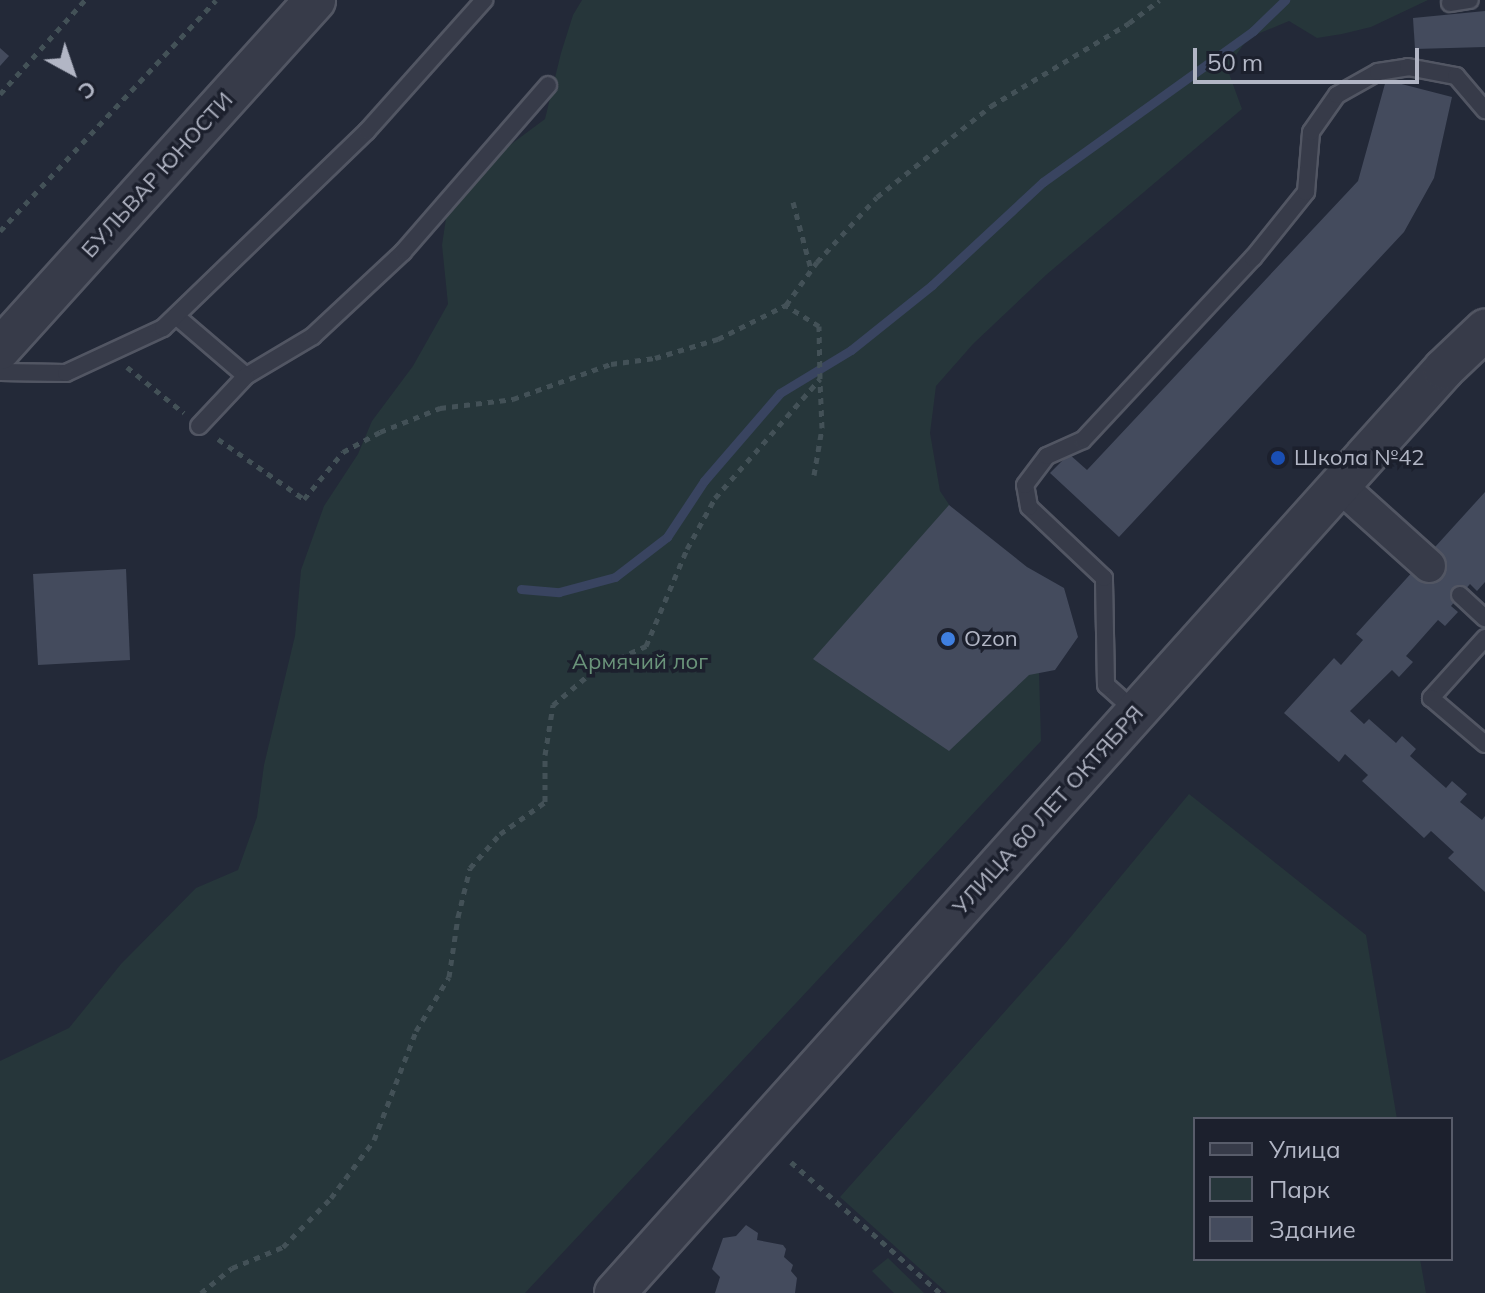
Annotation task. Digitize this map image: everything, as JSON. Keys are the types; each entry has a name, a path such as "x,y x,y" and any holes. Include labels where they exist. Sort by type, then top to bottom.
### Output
{"street":[{"name":"БУЛЬВАР ЮНОСТИ","path":"0,349 315,0"},
{"name":"УЛИЦА 60 ЛЕТ ОКТЯБРЯ","path":"615,1293 1339,485 1444,369 1485,330"},
{"path":"1339,485 1429,566"}],"lane":[{"path":"0,372 66,373 163,328 367,131 484,0"},
{"path":"1450,3 1470,0"},
{"path":"1136,712 1106,685 1104,578 1029,507 1025,485 1047,456 1083,440 1253,258 1306,192 1311,132 1337,95 1378,72 1408,67 1456,76 1485,110"},
{"path":"199,426 246,376 313,336 403,252 548,85"},
{"path":"176,316 246,376"},
{"path":"1460,595 1485,618"},
{"path":"1485,638 1431,698 1485,744"}],"path":[{"path":"0,94 85,0"},
{"path":"1,227 216,0"},
{"path":"109,353 199,426 304,499 343,452 380,432 440,408 513,399 611,364 668,355 718,339 786,305 811,270 877,197 991,106 1129,23 1159,0"},
{"path":"793,202 811,270"},
{"path":"786,305 819,326 822,428 814,475"},
{"path":"201,1293 232,1268 283,1247 331,1198 374,1140 416,1031 449,977 458,917 470,868 500,834 545,802 545,755 553,705 597,668 646,646 687,549 715,498 820,378"},
{"path":"791,1162 940,1293"}],"green space":[{"name":"Армячий лог","path":"582,0 1428,0 1371,27 1342,34 1317,38 1289,21 1248,38 1227,68 1242,109 1046,275 973,344 936,386 930,433 940,491 1038,638 1041,741 525,1293 0,1293 0,1061 69,1028 121,964 196,888 238,870 257,817 264,765 295,636 301,570 324,506 358,454 372,421 413,366 448,304 442,245 448,205 486,163 545,119 561,53 573,15"},
{"path":"1189,794 1366,935 1397,1117 1193,1117 1193,1261 1420,1261 1426,1293 947,1293 840,1197 1064,945"},
{"path":"888,1258 924,1293 894,1293 872,1271"}],"building":[{"path":"1485,11 1485,47 1415,49 1413,18"},
{"path":"0,48 9,56 0,66"},
{"path":"1386,80 1452,97 1434,178 1404,232 1119,537 1050,473 1069,454 1087,470 1358,181"},
{"path":"1485,492 1485,582 1477,591 1470,584 1451,606 1458,612 1445,626 1438,620 1406,656 1413,662 1399,677 1392,670 1350,711 1364,724 1369,719 1396,743 1402,736 1416,749 1410,756 1446,788 1452,781 1467,794 1460,802 1482,820 1485,816 1485,892 1448,858 1454,852 1431,831 1424,838 1362,781 1368,775 1345,754 1339,762 1284,713 1334,658 1341,665 1363,640 1356,634"},
{"path":"949,505 1027,567 1064,588 1078,637 1055,670 1029,675 949,751 813,659"},
{"path":"126,569 130,660 38,665 33,574"},
{"path":"746,1225 758,1233 757,1240 783,1245 786,1249 784,1257 793,1265 791,1271 797,1278 795,1293 715,1293 720,1277 712,1269 723,1238 736,1236"}],"waterway":[{"path":"521,589 559,592 615,577 667,537 704,481 780,393 851,350 932,285 1043,182 1253,31 1285,0"}],"place":[{"name":"Школа №42","path":"1278,458"},
{"name":"Ozon","path":"948,639"}]}
